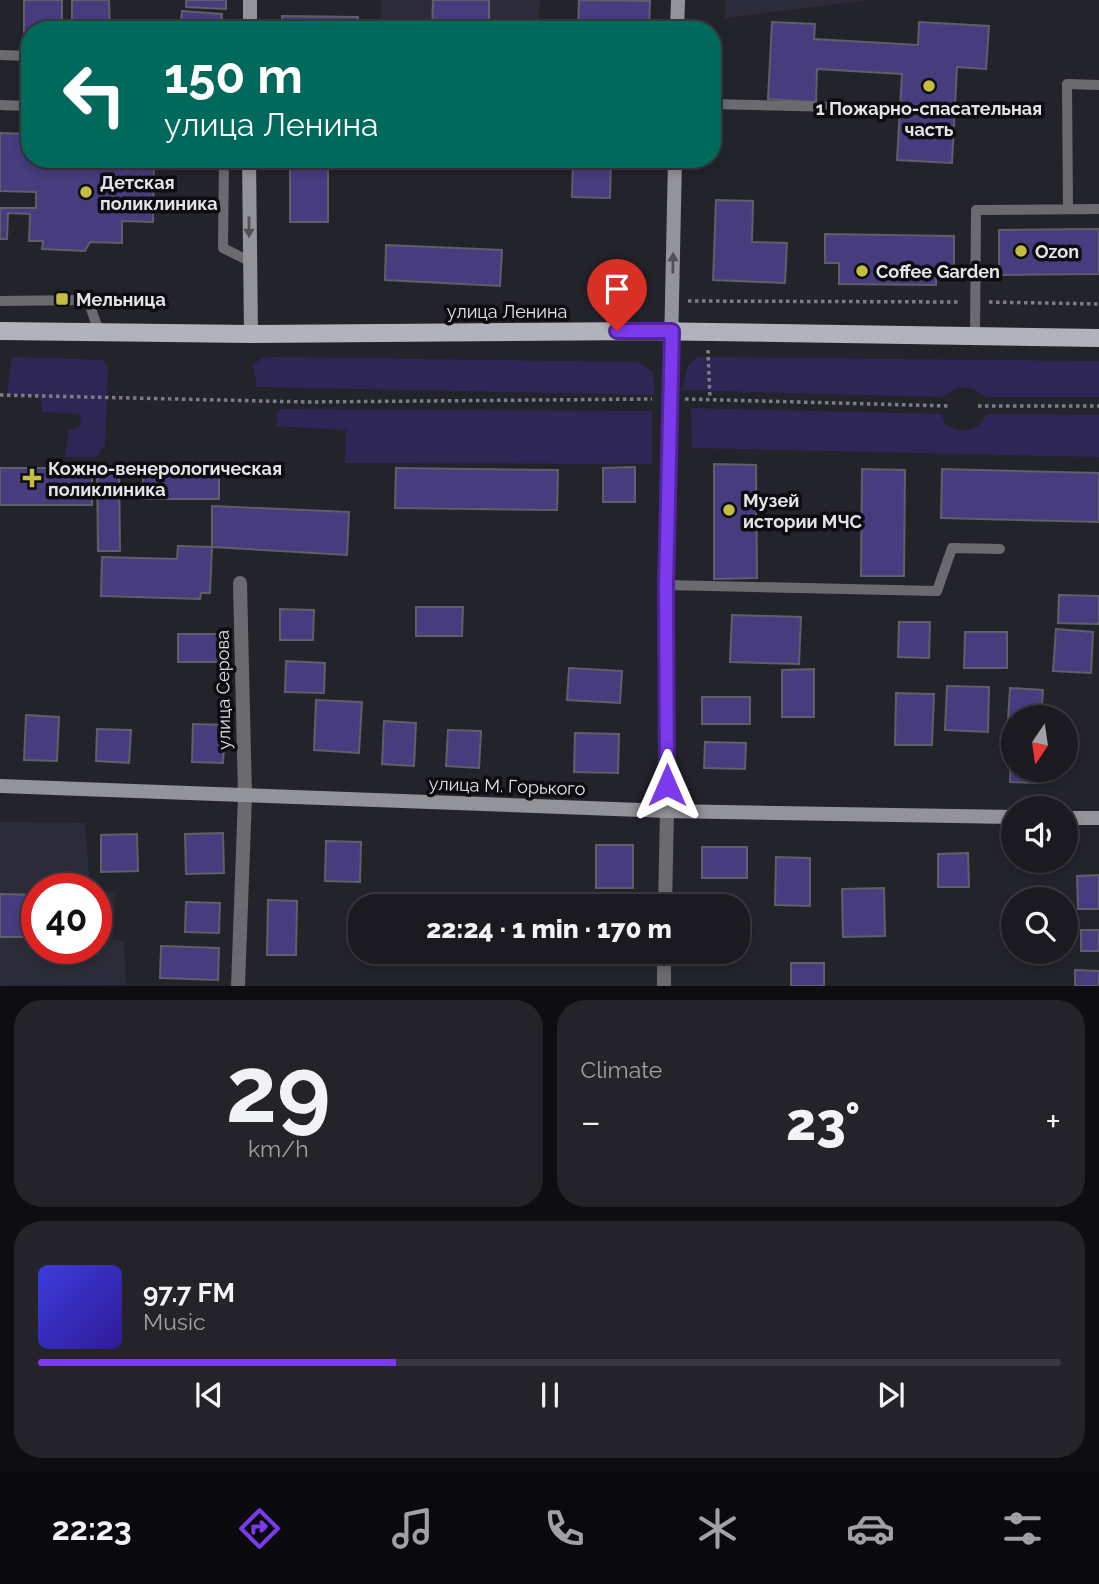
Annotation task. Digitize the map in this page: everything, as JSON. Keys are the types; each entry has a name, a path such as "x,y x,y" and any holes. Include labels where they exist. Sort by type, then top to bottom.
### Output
{"main road":[{"name":"улица Ленина","path":"0,331 251,334 672,331 1099,338"}],"street":[{"path":"250,0 250,21"},
{"path":"677,21 678,0"},
{"path":"249,168 251,334"},
{"path":"665,894 666,585 675,168"},
{"name":"улица Серова","path":"238,985 245,796 240,583"},
{"name":"улица М. Горького","path":"0,786 667,811 1001,817"},
{"path":"1078,818 1099,818"},
{"path":"664,964 664,985"}],"lane":[{"path":"0,55 21,56"},
{"path":"1068,209 1067,84 1099,85"},
{"path":"721,104 879,108"},
{"path":"0,105 21,106"},
{"path":"224,168 223,248 249,261"},
{"path":"975,336 976,210 1099,209"},
{"path":"0,301 88,300 99,332"},
{"path":"666,585 937,590 952,548 1000,549"}],"path":[{"path":"672,301 1099,304"},
{"path":"706,301 707,314"},
{"path":"708,350 710,399"},
{"path":"0,395 307,402 710,399 950,406"},
{"path":"978,406 1099,406"}],"shaded area":[{"path":"381,0 540,0 539,21 380,21"},
{"path":"725,0 869,0 725,18"},
{"path":"12,357 104,360 108,370 105,445 96,457 65,457 69,430 80,426 81,414 43,412 40,396 7,395"},
{"path":"273,357 638,362 653,372 655,395 257,387 253,365 260,359"},
{"path":"698,357 1099,361 1099,397 986,397 975,390 964,388 954,390 943,397 682,390 688,366"},
{"path":"691,408 942,414 945,425 958,430 974,428 987,414 1099,415 1099,457 692,448"},
{"path":"278,409 652,411 652,464 345,463 346,430 276,426"},
{"path":"0,822 85,823 89,873 21,873 21,964 112,964 112,893 115,893 113,939 124,942 126,985 0,986"}],"building":[{"path":"24,0 62,0 62,21 24,21"},
{"path":"72,0 109,0 110,21 72,21"},
{"path":"186,0 226,0 226,9 186,7"},
{"path":"433,0 489,0 489,21 432,21"},
{"path":"579,0 650,1 649,21 578,21"},
{"path":"182,11 222,14 222,21 181,21"},
{"path":"282,16 358,17 358,21 282,21"},
{"name":"1 Пожарно-спасательная часть","path":"772,22 815,24 814,39 918,45 919,22 989,26 986,69 957,67 952,163 897,160 902,74 817,69 816,102 768,99"},
{"name":"Детская поликлиника","path":"0,133 21,134 21,168 154,168 153,222 122,221 122,243 90,242 85,251 42,249 43,241 29,241 30,214 8,213 7,239 0,239 0,208 36,208 36,192 0,191"},
{"path":"290,168 328,168 328,222 290,222"},
{"path":"573,168 611,168 610,198 572,197"},
{"path":"716,200 753,201 752,242 787,243 785,283 713,280"},
{"path":"1099,229 1099,274 999,275 999,230"},
{"path":"825,234 954,236 954,266 936,266 936,285 839,284 839,263 825,263"},
{"path":"386,245 502,250 500,286 385,280"},
{"path":"714,464 756,465 757,578 714,579"},
{"path":"97,467 119,467 120,551 98,551"},
{"path":"143,467 219,467 219,499 143,499"},
{"path":"635,467 635,502 603,502 603,468"},
{"path":"0,468 92,468 92,505 0,505"},
{"path":"396,468 558,470 557,510 395,508"},
{"path":"862,469 905,470 904,576 861,576"},
{"path":"942,469 1099,473 1099,522 941,518"},
{"path":"212,506 349,512 347,555 212,547"},
{"path":"178,546 212,547 210,593 201,593 200,599 101,596 102,557 177,559"},
{"path":"1059,595 1099,596 1099,624 1058,623"},
{"path":"416,607 463,607 462,636 416,636"},
{"path":"280,609 314,610 313,640 280,640"},
{"path":"732,615 801,617 799,664 730,662"},
{"path":"899,622 930,622 929,658 898,657"},
{"path":"1056,629 1093,632 1091,673 1053,671"},
{"path":"965,632 1007,632 1007,668 964,668"},
{"path":"178,634 221,634 221,662 178,662"},
{"path":"286,661 325,663 324,693 285,692"},
{"path":"569,668 622,671 620,703 567,700"},
{"path":"814,669 814,717 782,717 782,670"},
{"path":"947,686 989,687 988,732 945,730"},
{"path":"1010,688 1043,690 1042,705 1009,705"},
{"path":"896,693 934,694 932,745 895,745"},
{"path":"702,697 750,697 750,724 702,724"},
{"path":"316,700 362,702 359,753 314,750"},
{"path":"26,715 59,717 57,761 24,760"},
{"path":"384,721 416,723 414,766 382,764"},
{"path":"193,724 225,725 223,763 192,762"},
{"path":"97,729 131,730 129,763 96,761"},
{"path":"448,730 481,731 479,768 446,766"},
{"path":"575,733 619,734 618,773 574,772"},
{"path":"705,742 746,743 745,769 704,768"},
{"path":"223,833 224,873 186,874 185,834"},
{"path":"137,834 138,871 101,872 101,835"},
{"path":"326,841 361,842 360,882 325,881"},
{"path":"596,845 633,845 633,888 596,888"},
{"path":"702,847 747,847 747,878 702,878"},
{"path":"968,853 969,887 938,887 938,854"},
{"path":"776,857 810,858 810,906 775,905"},
{"path":"1099,875 1099,909 1078,909 1077,876"},
{"path":"884,888 885,936 843,937 842,889"},
{"path":"0,894 21,895 21,937 0,937"},
{"path":"268,900 297,901 296,955 267,955"},
{"path":"186,902 220,903 219,933 185,932"},
{"path":"1081,930 1099,930 1099,951 1081,951"},
{"path":"161,946 219,948 218,980 160,978"},
{"path":"791,963 824,963 824,986 791,986"},
{"path":"1075,970 1099,971 1099,986 1075,986"}],"place":[{"name":"1 Пожарно-спасательная часть","path":"929,86"},
{"name":"Детская поликлиника","path":"86,192"},
{"name":"Ozon","path":"1021,251"},
{"name":"Coffee Garden","path":"862,271"},
{"name":"Мельница","path":"62,299"},
{"name":"Кожно-венерологическая поликлиника","path":"32,478"},
{"name":"Музей истории МЧС","path":"729,510"}],"route":[{"path":"617,331 672,331 666,585 667,785"}]}
